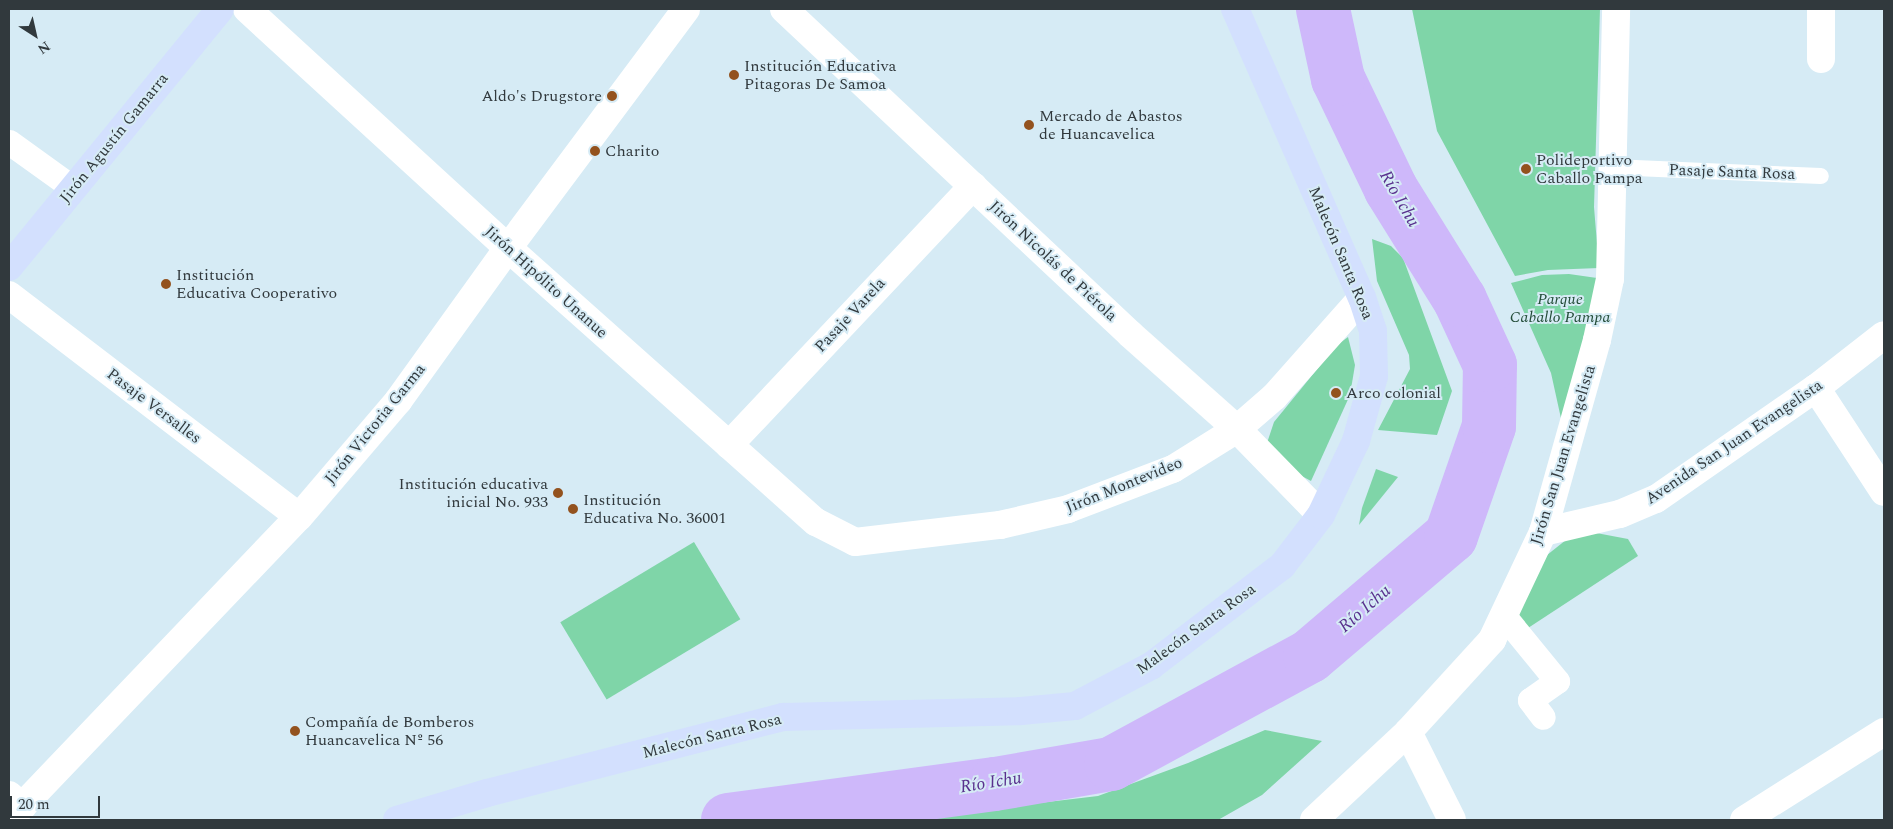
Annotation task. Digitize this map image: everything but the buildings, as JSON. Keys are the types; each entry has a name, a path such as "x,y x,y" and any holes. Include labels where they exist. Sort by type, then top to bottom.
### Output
{"main road":[{"name":"Jirón Agustín Gamarra","path":"9,267 220,9"},
{"name":"Malecón Santa Rosa","path":"397,820 487,792 784,717 1021,712 1076,706 1151,666 1282,566 1321,515 1356,441 1374,376 1373,331 1362,298 1236,9"}],"street":[{"name":"Jirón Hipólito Unanue","path":"247,9 508,248 816,522 855,542"},
{"name":"Jirón Victoria Garma","path":"18,811 299,517 398,401 508,248 686,9"},
{"name":"Jirón Nicolás de Piérola","path":"784,9 1237,429 1321,515"},
{"name":"Jirón San Juan Evangelista","path":"1314,820 1408,732 1492,640 1543,532 1597,340 1610,279 1616,9"},
{"path":"1821,9 1821,59"},
{"path":"9,142 73,188"},
{"name":"Pasaje Varela","path":"729,445 973,186"},
{"name":"Pasaje Versalles","path":"9,295 299,517"},
{"name":"Jirón Montevideo","path":"855,542 1000,525 1068,509 1173,468 1237,429 1274,397 1362,298"},
{"name":"Avenida San Juan Evangelista","path":"1543,532 1620,514 1656,499 1816,388 1884,336"},
{"path":"1816,388 1884,492"},
{"path":"1504,616 1558,681 1530,700 1543,717"},
{"path":"1408,732 1452,820"},
{"path":"1744,820 1884,732"}],"lane":[{"name":"Pasaje Santa Rosa","path":"1612,167 1821,176"}],"green space":[{"name":"Polideportivo Caballo Pampa","path":"1412,9 1600,9 1594,207 1599,268 1548,270 1515,276 1437,131"},
{"path":"1372,239 1391,246 1403,258 1452,391 1437,435 1378,430 1410,369 1409,355 1377,281"},
{"name":"Parque Caballo Pampa","path":"1569,274 1597,278 1595,308 1562,423 1551,373 1511,283 1542,275"},
{"path":"1348,337 1355,365 1350,395 1311,481 1296,473 1267,443 1274,422 1336,346"},
{"path":"1376,469 1398,477 1359,525 1362,508"},
{"path":"1591,532 1628,539 1638,556 1525,630 1517,612 1542,559 1571,536"},
{"path":"694,542 740,619 607,699 560,622"},
{"path":"1265,730 1322,741 1262,795 1218,820 896,820 1098,796 1188,763"}],"waterway":[{"name":"Río Ichu","path":"728,820 995,784 1111,764 1310,656 1451,536 1489,426 1490,365 1460,300 1391,189 1338,79 1323,9"}],"place":[{"name":"Institución Educativa Pitagoras De Samoa","path":"734,75"},
{"name":"Aldo's Drugstore","path":"612,96"},
{"name":"Mercado de Abastos de Huancavelica","path":"1029,125"},
{"name":"Charito","path":"595,151"},
{"name":"Polideportivo Caballo Pampa","path":"1526,169"},
{"name":"Institución Educativa Cooperativo","path":"166,284"},
{"name":"Arco colonial","path":"1336,393"},
{"name":"Institución educativa inicial No. 933","path":"558,493"},
{"name":"Institución Educativa No. 36001","path":"573,509"},
{"name":"Compañía de Bomberos Huancavelica Nº 56","path":"295,731"}]}
